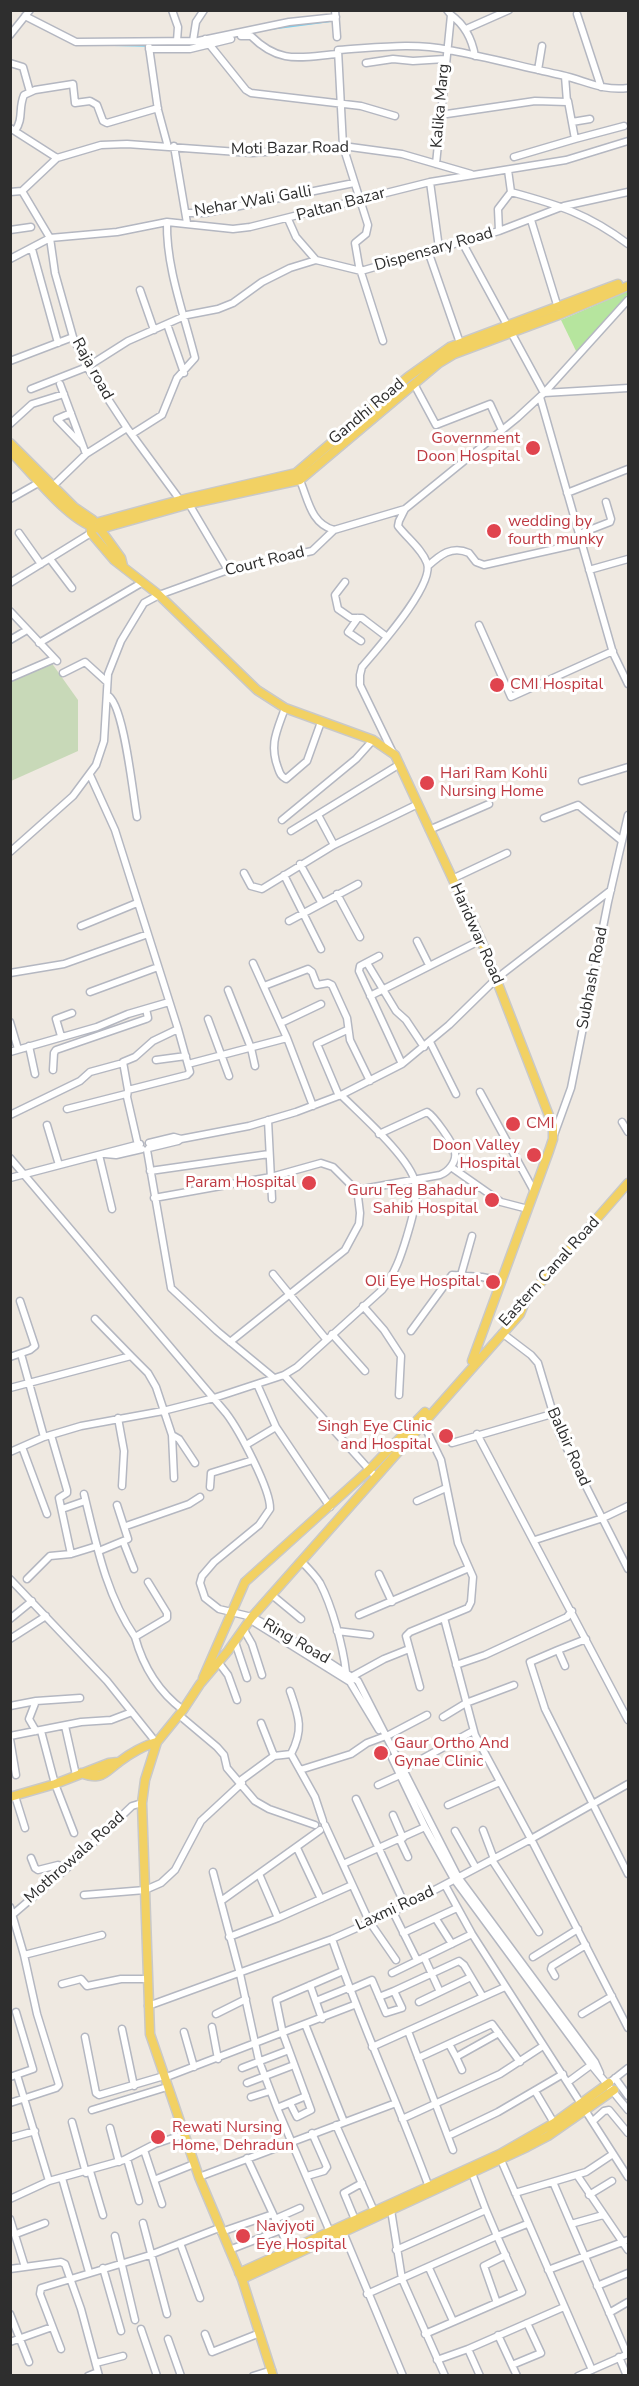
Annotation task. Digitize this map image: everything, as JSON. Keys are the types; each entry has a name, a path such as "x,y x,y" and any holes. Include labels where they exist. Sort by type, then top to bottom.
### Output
{"main road":[{"name":"Gandhi Road","path":"94,526 298,476 454,354 628,280"},
{"name":"Gandhi Road","path":"94,526 180,500 298,476 408,377 450,347 509,329 628,286"},
{"path":"10,443 94,526"},
{"path":"10,451 52,497 94,526"},
{"name":"Haridwar Road","path":"94,526 114,560 159,596 256,690 285,708 373,740 394,755 497,978 550,1117 553,1139"},
{"path":"473,1363 553,1139"},
{"name":"Eastern Canal Road","path":"473,1363 516,1310 628,1183"},
{"path":"13,1796 55,1784 79,1774 97,1777 106,1775 118,1762 156,1742 200,1684 219,1664 250,1618 302,1562 372,1473 520,1314 525,1302"},
{"path":"200,1684 241,1588 250,1576 372,1473"},
{"path":"156,1742 145,1780 142,1803 150,2034 194,2164 241,2276 273,2373"},
{"path":"241,2276 343,2232 374,2211 472,2173 548,2136 613,2084"},
{"path":"241,2276 330,2232 391,2210 585,2107"}],"street":[{"path":"172,10 178,27 177,41"},
{"path":"194,41 196,22 204,10"},
{"path":"466,29 509,10"},
{"path":"10,35 28,12 76,42 207,42 251,36 273,54 306,57 338,54"},
{"path":"449,13 466,29 475,56"},
{"name":"Kalika Marg","path":"436,164 449,13"},
{"path":"149,49 190,49 207,42 289,22 336,14 337,37"},
{"path":"577,14 601,87"},
{"path":"148,41 158,108 171,147 187,223"},
{"path":"207,42 246,90 251,93 375,108 395,116"},
{"path":"383,341 361,271 355,243 366,234 368,228 343,146 338,50 401,46 446,49 565,76 613,90 628,87"},
{"path":"538,70 542,46"},
{"path":"366,63 393,59 413,61 445,58"},
{"path":"10,63 23,68 30,92"},
{"path":"565,76 575,139"},
{"path":"10,192 22,191 57,158 13,129 22,120 20,108 22,97 30,92 73,84 75,104 90,101 98,105 103,121 107,123 158,108"},
{"path":"440,115 535,101 568,101"},
{"path":"572,122 590,119"},
{"path":"514,157 624,126"},
{"name":"Paltan Bazar","path":"50,238 117,232 167,222 233,229 288,219 430,182 566,160 628,141"},
{"name":"Moti Bazar Road","path":"57,158 101,145 127,144 252,153 343,146 402,154 474,175"},
{"path":"499,231 498,209 511,192 508,170"},
{"path":"430,182 440,248"},
{"name":"Nehar Wali Galli","path":"186,213 205,213 354,183"},
{"name":"Raja road","path":"22,191 50,238 55,273 73,337 87,367 180,500"},
{"path":"511,192 564,206 605,226 628,244"},
{"name":"Dispensary Road","path":"316,260 361,271 499,231 564,206 628,192"},
{"path":"31,388 87,367 128,341 167,324 233,303 262,282 290,267 316,260 296,237 288,219"},
{"path":"531,220 558,308"},
{"path":"53,486 87,454 162,414 177,378 184,373 195,358 172,269 167,240 167,222"},
{"path":"10,230 31,227"},
{"path":"11,258 50,238"},
{"path":"462,242 542,395 567,493 613,651 628,684"},
{"path":"32,249 58,344"},
{"path":"428,251 460,343"},
{"path":"140,290 154,330"},
{"name":"Court Road","path":"10,852 73,796 96,765 104,741 107,682 121,641 144,603 228,570 312,550 334,530 405,509 542,395 628,300"},
{"path":"167,324 178,349 184,373"},
{"path":"10,362 73,337"},
{"path":"60,384 87,454"},
{"path":"414,384 436,424 490,404 502,430"},
{"path":"542,395 628,388"},
{"path":"10,424 32,404 64,394"},
{"path":"71,413 57,419 84,446"},
{"path":"567,493 628,469"},
{"path":"298,476 315,519 324,527 334,530"},
{"path":"10,499 40,482"},
{"path":"579,534 610,522 606,502"},
{"path":"189,504 228,570"},
{"path":"405,509 398,526 424,557 428,566"},
{"path":"10,583 50,559 94,526"},
{"path":"20,533 41,564"},
{"path":"394,755 360,685 360,675 362,667 414,601 423,585 428,566 446,552 453,550 469,553 476,562 484,565 582,543"},
{"path":"50,559 72,588"},
{"path":"589,570 628,559"},
{"path":"39,643 143,582"},
{"path":"345,582 336,595 338,609 351,618 362,618 387,637"},
{"path":"10,610 56,660 10,678"},
{"path":"358,618 348,632 361,641"},
{"path":"479,625 511,697 613,651"},
{"path":"10,640 27,630"},
{"path":"63,673 85,662 107,682"},
{"path":"107,695 113,700 126,741 137,817"},
{"path":"285,708 273,746 274,758 284,778 289,778 307,761 321,722"},
{"path":"282,820 356,759 373,740"},
{"path":"291,831 400,764"},
{"path":"582,781 628,767"},
{"path":"67,1109 187,1075 190,1072 112,820 90,775"},
{"path":"244,873 251,886 258,889 269,886 300,864 334,845 418,804"},
{"path":"429,830 489,804"},
{"path":"544,818 578,805 622,841"},
{"path":"318,815 334,845"},
{"name":"Subhash Road","path":"553,1139 571,1088 628,815"},
{"path":"452,879 507,853"},
{"path":"300,864 321,902"},
{"path":"284,875 321,949"},
{"path":"289,921 358,884"},
{"path":"10,1178 174,1137 181,1139 268,1120 313,1106 370,1081 402,1064 424,1047 497,978 611,890"},
{"path":"337,894 360,938"},
{"path":"81,926 137,903"},
{"path":"10,974 64,964 147,934"},
{"path":"370,996 481,940"},
{"path":"417,941 429,965"},
{"path":"379,956 358,969 402,1064"},
{"path":"253,963 287,1038 313,1106"},
{"path":"367,963 396,1011 405,1018 424,1047"},
{"path":"90,992 158,967"},
{"path":"264,986 309,970 317,985 328,983 334,987 346,1018 350,1040 370,1081"},
{"path":"228,990 251,1048 255,1066"},
{"path":"10,1052 97,1027 169,1002"},
{"path":"280,1023 321,1004"},
{"path":"53,1070 56,1050 146,1019 148,1018 146,1009"},
{"path":"61,1036 56,1018 72,1013"},
{"path":"208,1019 229,1076"},
{"path":"10,1022 18,1049"},
{"path":"10,1115 82,1080 90,1072 123,1063 135,1057 153,1041 178,1029"},
{"path":"10,1452 48,1436 118,1418 163,1411 214,1398 284,1375 297,1367 387,1283 400,1259 415,1208 414,1180 401,1157 340,1095 317,1044 347,1030"},
{"path":"188,1064 287,1038"},
{"path":"430,1042 456,1094"},
{"path":"29,1046 35,1074"},
{"path":"156,1060 186,1056"},
{"path":"123,1063 127,1092 150,1171 171,1288 230,1342 274,1378"},
{"path":"480,1092 534,1191"},
{"path":"154,1198 271,1177 321,1163 327,1163 357,1188 363,1189 444,1174 451,1167 455,1156 454,1149 430,1113 423,1112 379,1134"},
{"path":"268,1120 272,1199"},
{"path":"622,1122 628,1132"},
{"path":"47,1125 59,1165"},
{"path":"102,1155 112,1209"},
{"path":"150,1171 269,1155"},
{"path":"10,1158 214,1398 230,1418 246,1445 268,1497 270,1509 259,1525 205,1571 200,1583 208,1603 230,1613 250,1618"},
{"path":"451,1167 501,1202 528,1209"},
{"path":"230,1342 338,1257 350,1243 359,1224 357,1188"},
{"path":"461,1275 472,1236"},
{"path":"273,1274 326,1339"},
{"path":"411,1331 450,1276 461,1275 502,1281"},
{"path":"10,1357 33,1348 35,1344 20,1301"},
{"path":"363,1306 389,1337 401,1356 399,1395"},
{"path":"95,1319 152,1380 172,1435 174,1478"},
{"name":"Balbir Road","path":"502,1333 538,1363 552,1414 566,1449 628,1569"},
{"path":"332,1334 365,1371"},
{"path":"21,1354 68,1492 59,1498 71,1554"},
{"path":"10,1388 131,1356"},
{"path":"284,1375 372,1473"},
{"path":"257,1384 276,1427 330,1507"},
{"path":"452,1443 552,1414"},
{"path":"118,1418 124,1451 122,1486"},
{"path":"420,1687 406,1639 407,1634 470,1605 474,1577 458,1543 441,1460 421,1420"},
{"path":"246,1445 276,1427"},
{"path":"477,1434 628,1720"},
{"path":"172,1435 179,1439 195,1463"},
{"path":"22,1447 47,1514"},
{"path":"210,1487 211,1473 253,1460"},
{"path":"417,1501 446,1488"},
{"path":"62,1509 84,1497 118,1610 135,1637 148,1669 168,1698 224,1755 227,1768 241,1782 250,1797 259,1804 321,1825"},
{"path":"126,1526 189,1504 200,1497"},
{"path":"27,1580 51,1556 98,1549 123,1541 128,1536 117,1505"},
{"path":"535,1540 603,1518 628,1506"},
{"path":"123,1541 134,1569"},
{"path":"302,1562 320,1583 349,1674 409,1649"},
{"path":"359,1615 469,1568"},
{"path":"379,1574 392,1602"},
{"path":"11,1581 107,1682 156,1742"},
{"path":"135,1637 167,1618 167,1613 148,1582"},
{"path":"272,1595 301,1619"},
{"path":"10,1619 32,1601"},
{"path":"456,1665 517,1641 567,1617 572,1611"},
{"path":"10,1639 46,1616"},
{"name":"Ring Road","path":"250,1618 349,1674 362,1688 425,1827 456,1878 591,2064 613,2084 628,2110"},
{"name":"Ring Road","path":"250,1618 351,1682 385,1737"},
{"path":"444,1618 473,1731 628,2028"},
{"path":"244,1630 252,1644 262,1675"},
{"path":"337,1631 370,1635"},
{"path":"586,1639 530,1662 546,1709 628,1874"},
{"path":"235,1642 247,1678"},
{"path":"558,1650 566,1666"},
{"path":"219,1664 228,1674 237,1700"},
{"path":"443,1717 466,1703 514,1685"},
{"path":"290,1691 298,1715 300,1731 291,1754"},
{"path":"10,1706 36,1701 80,1698"},
{"path":"36,1701 29,1719 38,1731 74,1833"},
{"path":"16,1775 10,1738 65,1726 111,1720 132,1712"},
{"path":"300,1770 351,1754 366,1743 385,1737 427,1715"},
{"path":"261,1723 274,1756"},
{"path":"65,1726 79,1774"},
{"path":"378,1785 473,1731"},
{"path":"84,1895 145,1890 161,1883 172,1874 201,1821 241,1782 274,1756 291,1754"},
{"path":"291,1754 318,1804 321,1825 343,1864 369,1921 396,1960"},
{"name":"Ring Road","path":"401,1772 456,1878 592,2058 600,2073"},
{"path":"448,1805 500,1782"},
{"name":"Laxmi Road","path":"148,2006 332,1939 393,1912 531,1839 628,1784"},
{"path":"13,1796 25,1828"},
{"path":"356,1799 405,1905"},
{"name":"Mothrowala Road","path":"11,1913 67,1868 132,1806 142,1803"},
{"path":"393,1815 408,1857"},
{"path":"221,1901 297,1848 321,1825"},
{"path":"343,1864 425,1827"},
{"path":"483,1830 493,1859 539,1932"},
{"path":"455,1831 476,1868"},
{"path":"297,1848 321,1899"},
{"path":"31,1858 38,1870 60,1865 67,1868"},
{"path":"213,1872 265,2077 290,2142 330,2232"},
{"path":"259,1874 278,1918"},
{"path":"229,1937 352,1885"},
{"path":"445,1885 472,1935 585,2107 613,2154 625,2166 628,2177"},
{"path":"403,1933 457,1908"},
{"path":"393,1912 403,1933 440,1992"},
{"path":"10,2103 59,2085 37,2014 24,1955 11,1913"},
{"path":"436,1918 452,1944"},
{"path":"533,1957 578,1929"},
{"path":"24,1955 102,1935"},
{"path":"392,1972 472,1935"},
{"path":"332,1939 354,2005 396,2103 429,2189"},
{"path":"555,1976 551,1969 552,1966 586,1945"},
{"path":"379,1997 459,1961 483,1997"},
{"path":"290,2103 296,2116 309,2113 311,2109 283,2034 276,1998 343,1971"},
{"path":"419,2002 471,1977"},
{"path":"62,1984 81,1979 87,1986 121,1979 147,1979"},
{"path":"315,2001 372,1980 386,2013 402,2008 394,1991"},
{"path":"310,1985 321,2019"},
{"path":"372,2047 505,1987"},
{"path":"582,2014 612,1996"},
{"path":"216,2014 246,1999"},
{"path":"92,2110 194,2067 354,2005"},
{"path":"16,2012 33,2067 30,2072 14,2076 24,2099 49,2181"},
{"path":"418,2058 492,2024 519,2062"},
{"path":"305,2025 344,2122"},
{"path":"212,2027 218,2059"},
{"path":"122,2029 134,2086"},
{"path":"408,2031 453,2150"},
{"path":"184,2032 194,2067"},
{"path":"456,2057 499,2033"},
{"path":"85,2037 99,2096 165,2080"},
{"path":"449,2044 462,2070"},
{"path":"402,2119 500,2074 543,2046"},
{"path":"242,2068 289,2050"},
{"path":"568,2082 591,2064"},
{"path":"247,2083 294,2065"},
{"path":"628,2068 613,2084 628,2096"},
{"path":"448,2136 563,2074"},
{"path":"251,2097 270,2091"},
{"path":"535,2091 554,2123"},
{"path":"277,2108 306,2096"},
{"path":"199,2177 396,2103"},
{"path":"593,2121 604,2110 609,2110 628,2133"},
{"path":"72,2122 103,2215"},
{"path":"336,2125 374,2211"},
{"path":"110,2128 120,2162"},
{"path":"10,2138 34,2131"},
{"path":"307,2176 324,2171 327,2167 312,2133"},
{"path":"10,2199 49,2181 120,2162 185,2134"},
{"path":"144,2150 162,2204"},
{"path":"515,2193 577,2175 591,2169 613,2154"},
{"path":"127,2158 139,2201"},
{"path":"247,2158 290,2250"},
{"path":"501,2160 592,2370"},
{"path":"154,2180 194,2164"},
{"path":"425,2334 521,2294 523,2290 497,2236 472,2173"},
{"path":"577,2175 603,2215 626,2241 628,2250"},
{"path":"62,2178 90,2272"},
{"path":"589,2195 612,2181"},
{"path":"554,2182 628,2354 578,2376"},
{"path":"356,2223 344,2193 362,2183"},
{"path":"61,2349 40,2290 45,2286 150,2255 220,2230 300,2208"},
{"path":"391,2210 402,2279 445,2376"},
{"path":"396,2250 486,2210"},
{"path":"571,2224 603,2215"},
{"path":"10,2219 26,2267"},
{"path":"16,2234 45,2223"},
{"path":"143,2223 167,2314"},
{"path":"367,2294 527,2224"},
{"path":"229,2250 280,2230"},
{"path":"343,2232 403,2376"},
{"path":"115,2236 135,2320"},
{"path":"548,2270 626,2241"},
{"path":"180,2243 200,2298"},
{"path":"496,2303 484,2266 506,2255"},
{"path":"10,2269 61,2262 65,2264 71,2277 99,2374 88,2376"},
{"path":"103,2268 121,2331"},
{"path":"429,2268 453,2321"},
{"path":"597,2286 628,2273"},
{"path":"609,2313 628,2302"},
{"path":"436,2360 468,2349 564,2307"},
{"path":"10,2314 29,2362"},
{"path":"512,2365 540,2354 542,2351 527,2323"},
{"path":"10,2342 52,2327"},
{"path":"141,2329 157,2376"},
{"path":"205,2334 212,2352 260,2333"},
{"path":"498,2336 517,2376"},
{"path":"168,2339 182,2376"},
{"path":"468,2349 480,2376"},
{"path":"96,2363 123,2356"},
{"path":"620,2357 627,2376"},
{"path":"253,2376 273,2373"}],"green space":[{"path":"628,291 628,294 577,353 561,320"},
{"path":"51,662 78,700 78,751 11,781 11,682"}],"waterway":[{"path":"272,29 333,21"},
{"path":"44,29 74,44"},
{"path":"103,45 146,46"}],"place":[{"name":"Government Doon Hospital","path":"533,448"},
{"name":"wedding by fourth munky","path":"494,531"},
{"name":"CMI Hospital","path":"497,685"},
{"name":"Hari Ram Kohli Nursing Home","path":"427,783"},
{"name":"CMI","path":"513,1124"},
{"name":"Doon Valley Hospital","path":"534,1155"},
{"name":"Param Hospital","path":"309,1183"},
{"name":"Guru Teg Bahadur Sahib Hospital","path":"492,1200"},
{"name":"Oli Eye Hospital","path":"493,1282"},
{"name":"Singh Eye Clinic and Hospital","path":"446,1436"},
{"name":"Gaur Ortho And Gynae Clinic","path":"381,1753"},
{"name":"Rewati Nursing Home, Dehradun","path":"158,2137"},
{"name":"Navjyoti Eye Hospital","path":"243,2236"}]}
